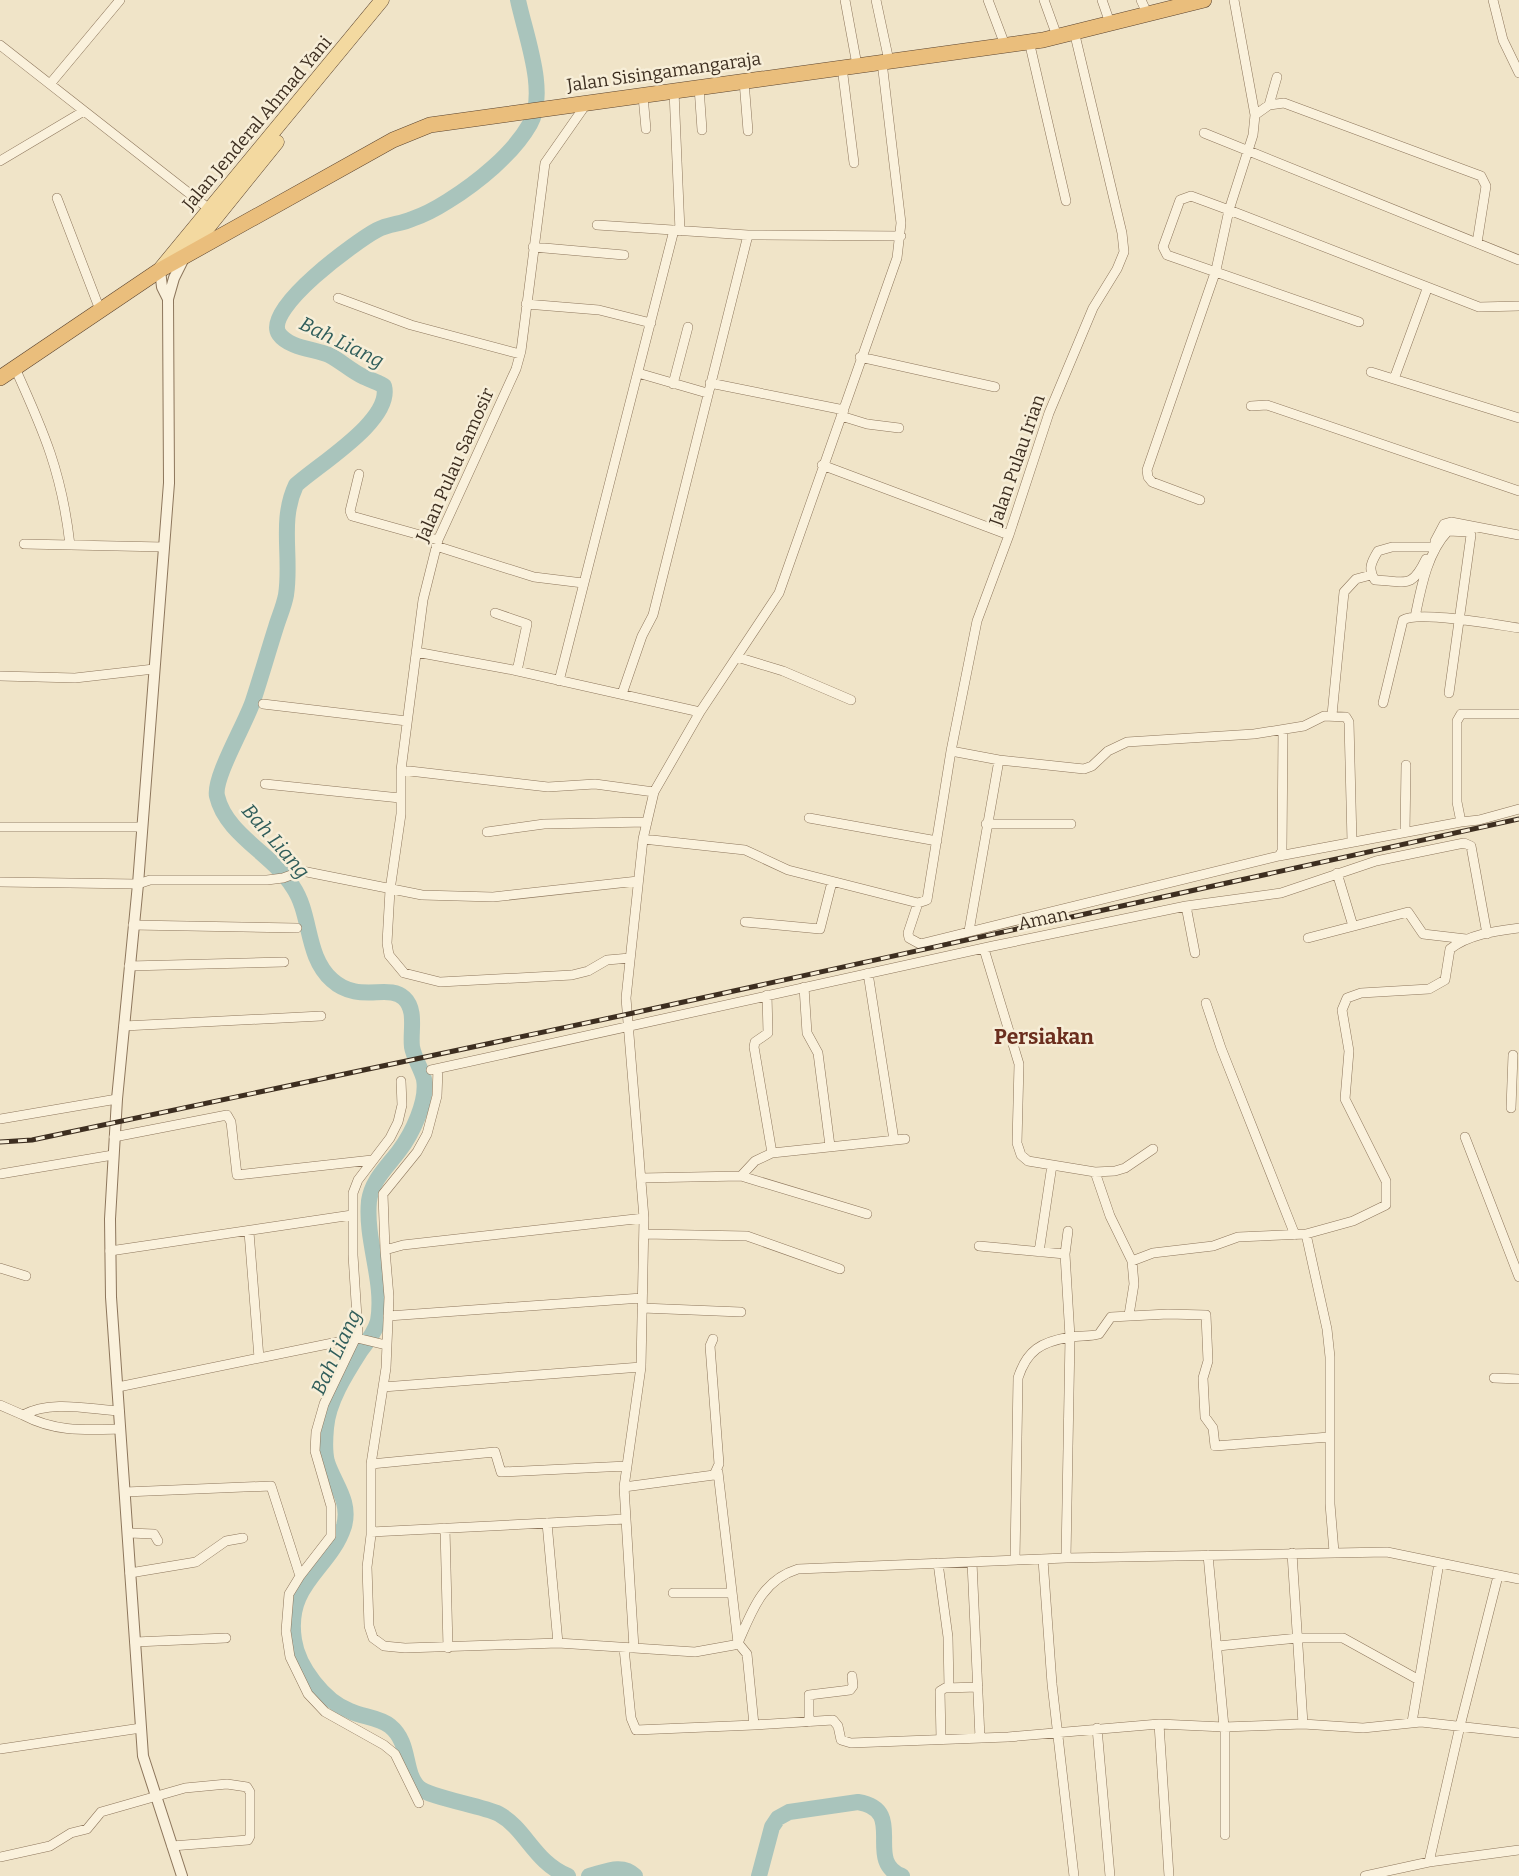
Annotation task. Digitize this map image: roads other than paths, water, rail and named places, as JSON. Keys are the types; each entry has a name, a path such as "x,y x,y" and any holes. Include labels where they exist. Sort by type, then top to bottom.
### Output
{"highway":[{"name":"Jalan Sisingamangaraja","path":"0,378 160,270 393,140 430,124 1005,45 1057,36 1110,23 1144,6 1204,0"}],"main road":[{"name":"Jalan Jenderal Ahmad Yani","path":"185,256 213,212 382,0"},
{"name":"Jalan Jenderal Ahmad Yani","path":"160,270 213,212 391,0"}],"street":[{"path":"50,84 120,0"},
{"path":"845,0 854,163"},
{"path":"876,0 886,62 901,236 897,258 860,357 779,593 700,712 654,792 643,839 626,998 644,1218 641,1367 624,1487 631,1718 636,1730 833,1720 837,1722 841,1740 844,1742 980,1738 1159,1724 1224,1727 1303,1724 1380,1728 1412,1722 1519,1733"},
{"path":"988,0 1005,45"},
{"path":"1044,0 1057,36"},
{"path":"1102,0 1110,23"},
{"path":"1200,500 1152,482 1147,470 1216,270 1228,210 1254,130 1255,115 1234,0"},
{"path":"1494,0 1503,40 1519,73"},
{"name":"Jalan Pulau Irian","path":"969,931 920,944 914,942 908,933 918,903 927,900 929,896 951,751 977,621 1009,536 1049,413 1094,308 1117,269 1124,252 1122,233 1074,31"},
{"path":"1029,41 1066,201"},
{"path":"0,45 213,212"},
{"path":"1269,105 1277,77"},
{"path":"744,81 748,131"},
{"path":"699,87 702,130"},
{"path":"559,681 677,230 674,91"},
{"path":"643,96 646,129"},
{"name":"Jalan Pulau Samosir","path":"587,103 545,163 520,354 516,369 437,543 423,600 400,770 400,798 390,890 389,955 404,973 440,982 572,975 588,971 607,960 630,958"},
{"path":"1255,115 1269,105 1284,103 1481,176 1486,186 1477,243"},
{"path":"0,161 84,111"},
{"path":"1204,133 1519,260"},
{"path":"1359,322 1216,270 1167,255 1163,247 1180,200 1184,196 1293,233 1427,289 1479,307 1519,306"},
{"path":"57,198 100,310"},
{"path":"597,225 748,235 901,236"},
{"path":"622,694 642,636 653,615 748,235"},
{"path":"533,247 624,255"},
{"path":"182,1876 142,1756 110,1251 114,1137 138,884 169,483 168,299 174,278 185,256"},
{"path":"160,270 162,287 168,299"},
{"path":"1394,379 1427,289"},
{"path":"338,298 411,325 520,354"},
{"path":"526,304 599,310 651,323"},
{"path":"673,384 688,327"},
{"path":"860,357 995,387"},
{"path":"15,368 57,466 65,500 70,545"},
{"path":"1371,372 1519,418"},
{"path":"638,373 707,393"},
{"path":"710,383 842,413 867,424 899,428"},
{"path":"1251,406 1267,405 1519,491"},
{"path":"822,465 1009,536"},
{"path":"359,474 350,511 352,516 534,577 583,583"},
{"path":"1432,547 1392,547 1378,551 1370,565 1371,575 1375,580 1413,580 1432,547 1442,526 1451,522 1519,535"},
{"path":"1415,617 1430,561 1441,539 1448,531 1469,532 1460,620 1449,693"},
{"path":"24,544 164,547"},
{"path":"1332,715 1344,592 1356,579 1371,575"},
{"path":"495,613 527,624 518,671"},
{"path":"1383,703 1403,620 1415,617 1460,620 1519,628"},
{"path":"416,651 518,671 700,712"},
{"path":"737,657 783,670 851,700"},
{"path":"0,676 75,678 154,669"},
{"path":"263,704 407,721"},
{"path":"1461,822 1457,802 1457,721 1461,714 1519,714"},
{"path":"951,751 999,760 1084,769 1092,766 1108,751 1127,742 1254,734 1304,726 1332,715 1346,717 1349,722 1352,842"},
{"path":"1279,856 1282,851 1282,730"},
{"path":"999,760 969,931 1279,856 1517,811"},
{"path":"1405,832 1406,765"},
{"path":"400,770 548,787 595,784 654,792"},
{"path":"265,784 400,798"},
{"path":"808,818 937,841"},
{"path":"487,832 544,824 647,822"},
{"path":"986,824 1071,824"},
{"path":"0,827 142,827"},
{"path":"643,839 745,850 788,870 918,903"},
{"name":"Aman","path":"385,1250 383,1194 417,1152 428,1134 437,1096 434,1069 627,1025 1186,906 1281,893 1376,861 1464,843 1471,846 1487,934"},
{"path":"0,882 138,884 150,880 283,878 302,871 422,895 494,897 638,881"},
{"path":"1337,873 1353,926"},
{"path":"745,922 820,929 832,882"},
{"path":"1186,906 1195,953"},
{"path":"1308,938 1408,912 1422,934 1468,939"},
{"path":"133,925 297,928"},
{"path":"1132,1261 1153,1253 1213,1246 1238,1237 1306,1234 1353,1221 1386,1205 1388,1199 1386,1181 1345,1099 1349,1051 1342,1010 1345,1001 1351,995 1361,993 1421,991 1441,984 1445,980 1450,949 1468,939 1519,928"},
{"path":"984,949 1019,1064 1017,1149 1028,1161 1095,1172 1125,1168 1153,1149"},
{"path":"129,966 284,962"},
{"path":"868,973 894,1140"},
{"path":"804,987 807,1033 818,1053 830,1146"},
{"path":"767,995 768,1033 755,1042 754,1047 772,1153"},
{"path":"1206,1003 1221,1048 1295,1235"},
{"path":"124,1026 321,1016"},
{"path":"1511,1108 1513,1055"},
{"path":"401,1081 402,1105 398,1122 390,1138 372,1160 353,1193 352,1215 359,1338 324,1404 316,1432 317,1461 331,1506 331,1536 289,1594 286,1630 291,1657 308,1694 325,1712 384,1745 395,1754 419,1803"},
{"path":"0,1119 117,1099"},
{"path":"114,1137 227,1115 231,1122 236,1172 240,1176 372,1160"},
{"path":"1465,1137 1519,1277"},
{"path":"741,1176 755,1161 772,1153 905,1139"},
{"path":"0,1174 113,1155"},
{"path":"1039,1252 1052,1165"},
{"path":"1095,1172 1106,1208 1132,1261 1134,1284 1129,1315"},
{"path":"641,1178 741,1176 867,1214"},
{"path":"110,1251 352,1215"},
{"path":"644,1218 403,1245 385,1250 389,1297 384,1344 383,1387 371,1464 371,1532 367,1594 369,1626 373,1638 384,1646 448,1648 558,1643 695,1652 738,1643"},
{"path":"249,1232 259,1358"},
{"path":"1066,1558 1070,1336 1065,1254 1068,1232"},
{"path":"644,1234 747,1236 840,1269"},
{"path":"1306,1234 1329,1348 1329,1437 1334,1552"},
{"path":"979,1246 1065,1254"},
{"path":"0,1268 26,1276"},
{"path":"388,1316 642,1298"},
{"path":"642,1308 741,1312"},
{"path":"1015,1560 1018,1378 1029,1354 1037,1348 1070,1336 1099,1334 1108,1319 1129,1315 1206,1315 1208,1361 1203,1378 1205,1417 1213,1428 1215,1446 1329,1437"},
{"path":"118,1388 359,1338 384,1344"},
{"path":"713,1339 710,1346 718,1472 738,1643 747,1654 754,1725"},
{"path":"383,1387 641,1367"},
{"path":"1494,1378 1519,1379"},
{"path":"0,1405 42,1425 66,1430 120,1429"},
{"path":"23,1415 36,1408 48,1406 119,1411"},
{"path":"371,1464 495,1452 501,1472 627,1466"},
{"path":"624,1487 714,1475 718,1472"},
{"path":"125,1492 271,1486 300,1576"},
{"path":"371,1532 626,1519"},
{"path":"547,1523 558,1643"},
{"path":"445,1528 448,1648"},
{"path":"129,1533 154,1534 158,1541"},
{"path":"130,1573 196,1562 222,1543 243,1538"},
{"path":"738,1643 762,1592 783,1574 798,1569 1066,1558 1387,1552 1519,1579"},
{"path":"1292,1553 1303,1724"},
{"path":"1208,1555 1224,1727 1225,1835"},
{"path":"1043,1560 1052,1684 1074,1876"},
{"path":"972,1562 980,1738"},
{"path":"938,1563 948,1637 949,1688"},
{"path":"1412,1722 1439,1563"},
{"path":"1429,1862 1498,1576"},
{"path":"673,1593 732,1593"},
{"path":"135,1642 226,1638"},
{"path":"1218,1646 1298,1638 1343,1638 1419,1680"},
{"path":"809,1722 809,1695 850,1690 854,1686 852,1676"},
{"path":"941,1739 939,1694 949,1688 978,1687"},
{"path":"1159,1724 1169,1876"},
{"path":"0,1749 141,1728"},
{"path":"1097,1728 1110,1876"},
{"path":"0,1857 50,1846 71,1833 87,1829 101,1812 185,1788 240,1784 250,1792 250,1836 248,1840 172,1846"},
{"path":"1365,1876 1429,1862 1519,1850"},
{"path":"1418,1864 1418,1876"}],"waterway":[{"name":"Bah Liang","path":"518,0 533,63 537,96 535,111 523,135 504,157 459,194 408,221 377,230 351,247 314,276 284,309 278,323 279,334 283,339 302,348 329,355 359,375 384,386 384,399 366,427 296,485 288,512 285,599 253,701 220,777 217,796 230,822 274,864 293,887 299,898 317,959 332,980 352,991 398,994 408,1003 412,1015 412,1047 425,1088 414,1127 377,1180 369,1201 370,1231 379,1291 378,1321 373,1333 339,1387 330,1408 325,1441 326,1458 344,1501 346,1517 337,1541 302,1590 296,1604 293,1621 296,1650 314,1682 331,1699 350,1711 386,1723 397,1733 410,1773 418,1787 433,1795 499,1814 516,1828 547,1863 568,1876"},
{"name":"Bah Liang","path":"759,1876 772,1827 778,1818 789,1812 858,1802 873,1807 880,1815 884,1825 886,1859 891,1869 902,1876"},
{"name":"Bah Liang","path":"589,1876 619,1869 635,1876"}],"railway":[{"path":"0,1142 32,1140 624,1015 1519,819"}],"district":[{"name":"Persiakan","path":"1044,1037"}]}
